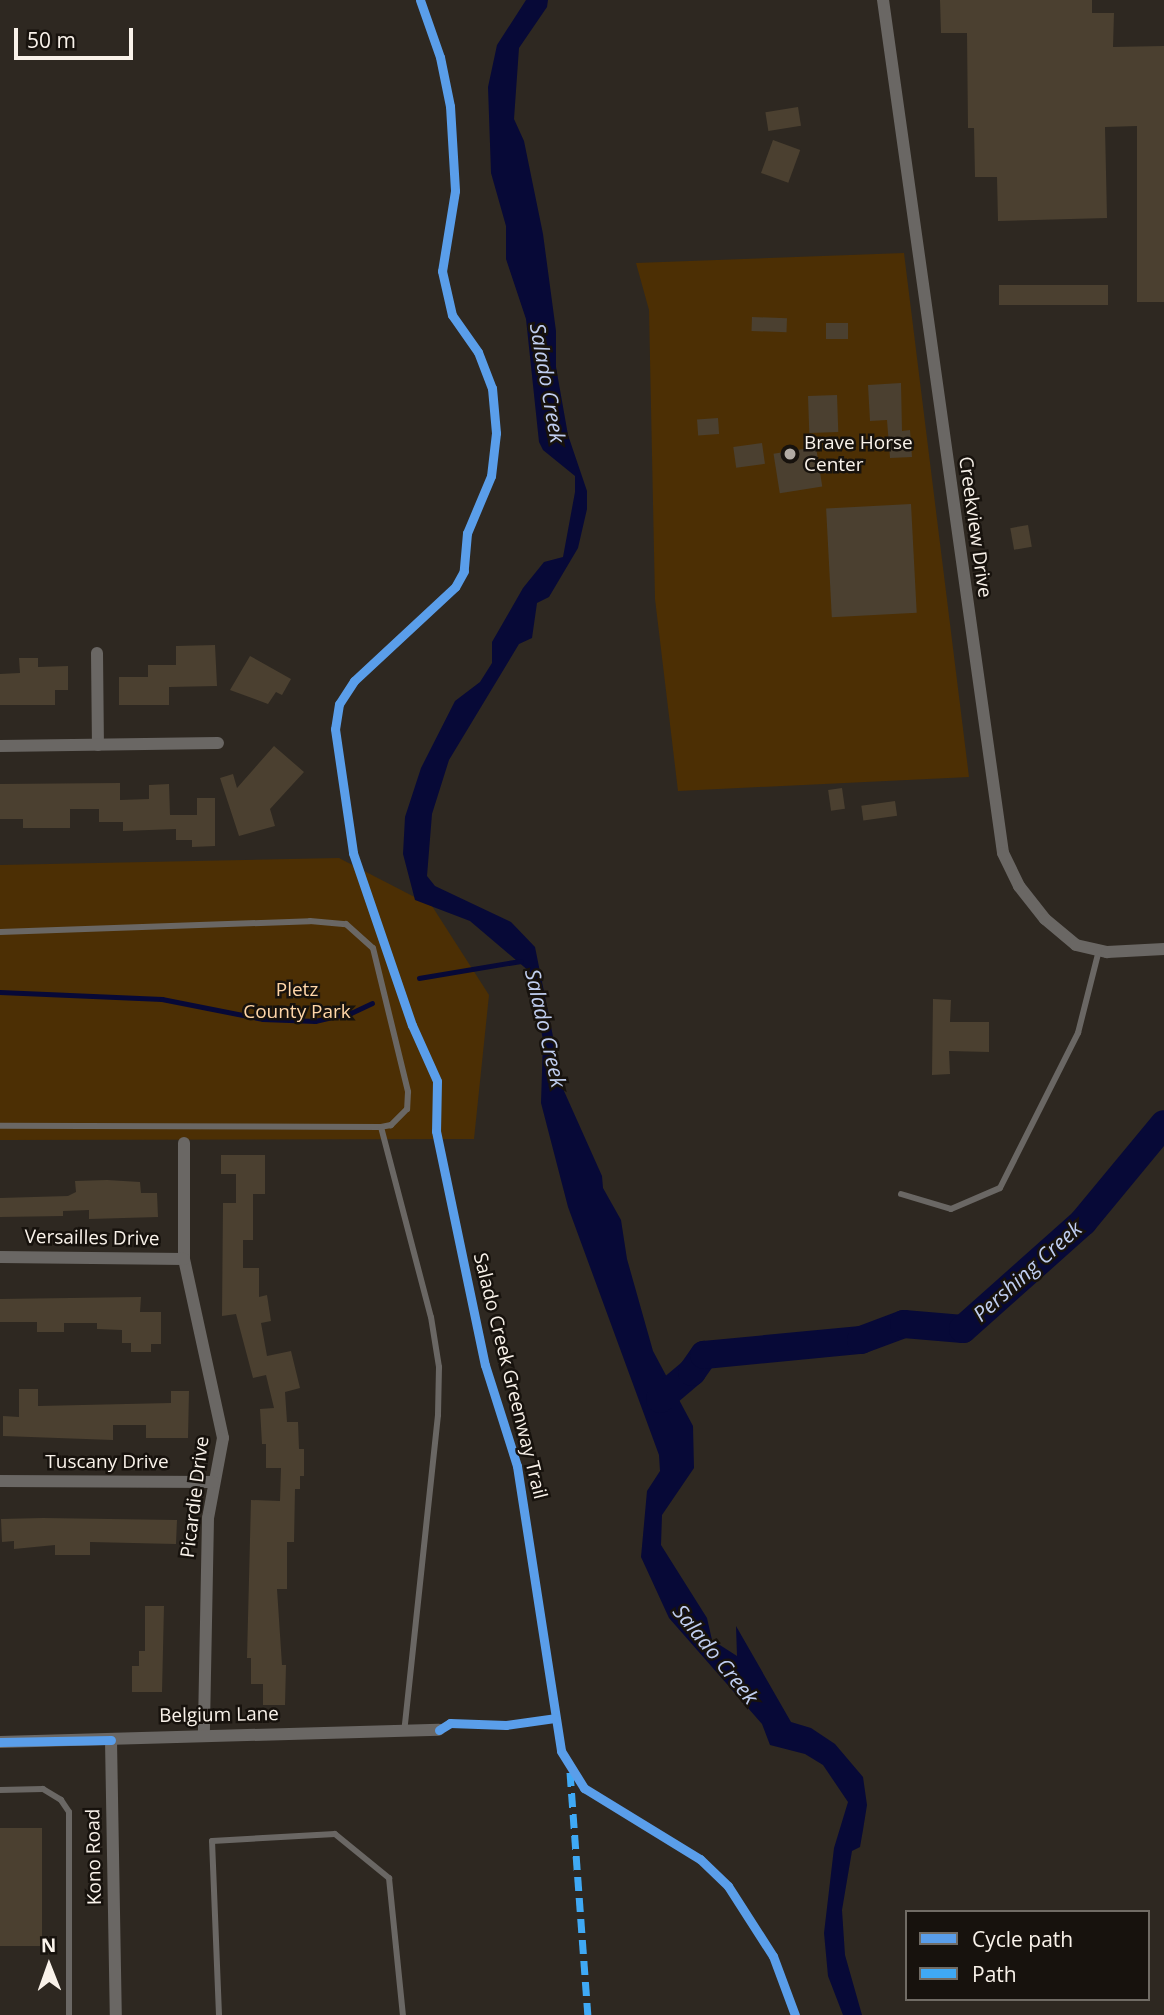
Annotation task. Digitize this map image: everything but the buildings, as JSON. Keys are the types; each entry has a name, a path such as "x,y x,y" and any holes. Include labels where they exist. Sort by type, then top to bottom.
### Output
{"street":[{"name":"Creekview Drive","path":"883,0 996,824 1019,886 1045,919 1076,945 1099,950 1164,949"},
{"path":"97,653 98,745"},
{"path":"0,746 218,743"},
{"name":"Picardie Drive","path":"184,1143 184,1259 221,1414 222,1438 213,1482 205,1582 204,1735"},
{"name":"Versailles Drive","path":"0,1256 184,1259"},
{"name":"Tuscany Drive","path":"0,1481 213,1482"},
{"name":"Belgium Lane","path":"0,1742 439,1730"},
{"name":"Kono Road","path":"111,1740 116,2015"}],"lane":[{"path":"0,932 310,920 346,924 373,948 408,1092 407,1109 391,1125 381,1127 0,1126"},
{"path":"901,1194 951,1209 1000,1188 1078,1033 1099,950"},
{"path":"381,1127 431,1317 439,1367 438,1415 404,1731"},
{"path":"0,1790 43,1789 61,1800 69,1812 69,2015"},
{"path":"219,2015 212,1841 335,1834 389,1878 403,2015"}],"green space":[{"name":"Brave Horse Center","path":"904,253 969,777 678,791 655,599 649,310 636,263"},
{"name":"Pletz County Park","path":"339,858 432,906 489,995 474,1139 0,1140 0,865"}],"water":[{"name":"Salado Creek","path":"526,0 548,0 547,7 519,48 514,119 524,141 543,234 556,331 556,367 568,435 587,491 587,509 578,548 549,597 537,603 532,638 519,644 449,760 432,814 427,876 435,886 511,922 535,947 564,1091 602,1176 603,1188 621,1220 627,1259 653,1351 693,1426 694,1468 662,1515 661,1545 707,1618 712,1640 737,1656 736,1626 791,1722 811,1728 835,1744 863,1777 867,1805 860,1847 852,1851 842,1910 845,1955 862,2015 843,2015 828,1976 824,1933 834,1848 848,1802 823,1765 805,1754 770,1745 762,1724 669,1618 641,1557 647,1491 660,1471 659,1455 568,1207 541,1103 543,1040 530,972 470,921 415,900 403,854 405,817 421,768 455,701 480,682 492,663 492,642 523,588 544,562 563,557 575,492 575,476 543,450 539,442 526,319 506,259 506,226 491,173 488,87 497,45"}],"waterway":[{"name":"Salado Creek","path":"419,978 521,961"},
{"path":"0,992 162,999 263,1019 315,1021 351,1013 372,1003"},
{"name":"Pershing Creek","path":"660,1399 692,1372 704,1355 861,1340 904,1324 963,1329 1083,1222 1164,1124"}],"marked path":[{"path":"570,1772 588,2015"}],"cycle path":[{"name":"Salado Creek Greenway Trail","path":"420,0 440,57 450,106 455,191 442,271 452,315 478,352 492,388 496,433 491,476 467,533 464,571 455,587 354,681 339,704 335,729 353,853 412,1025 437,1081 436,1131 485,1365 517,1466 561,1751 584,1788 700,1859 728,1886 773,1956 795,2015"},
{"path":"439,1730 450,1723 506,1725 555,1718"},
{"path":"0,1742 111,1740"}],"place":[{"name":"Brave Horse Center","path":"790,454"}]}
